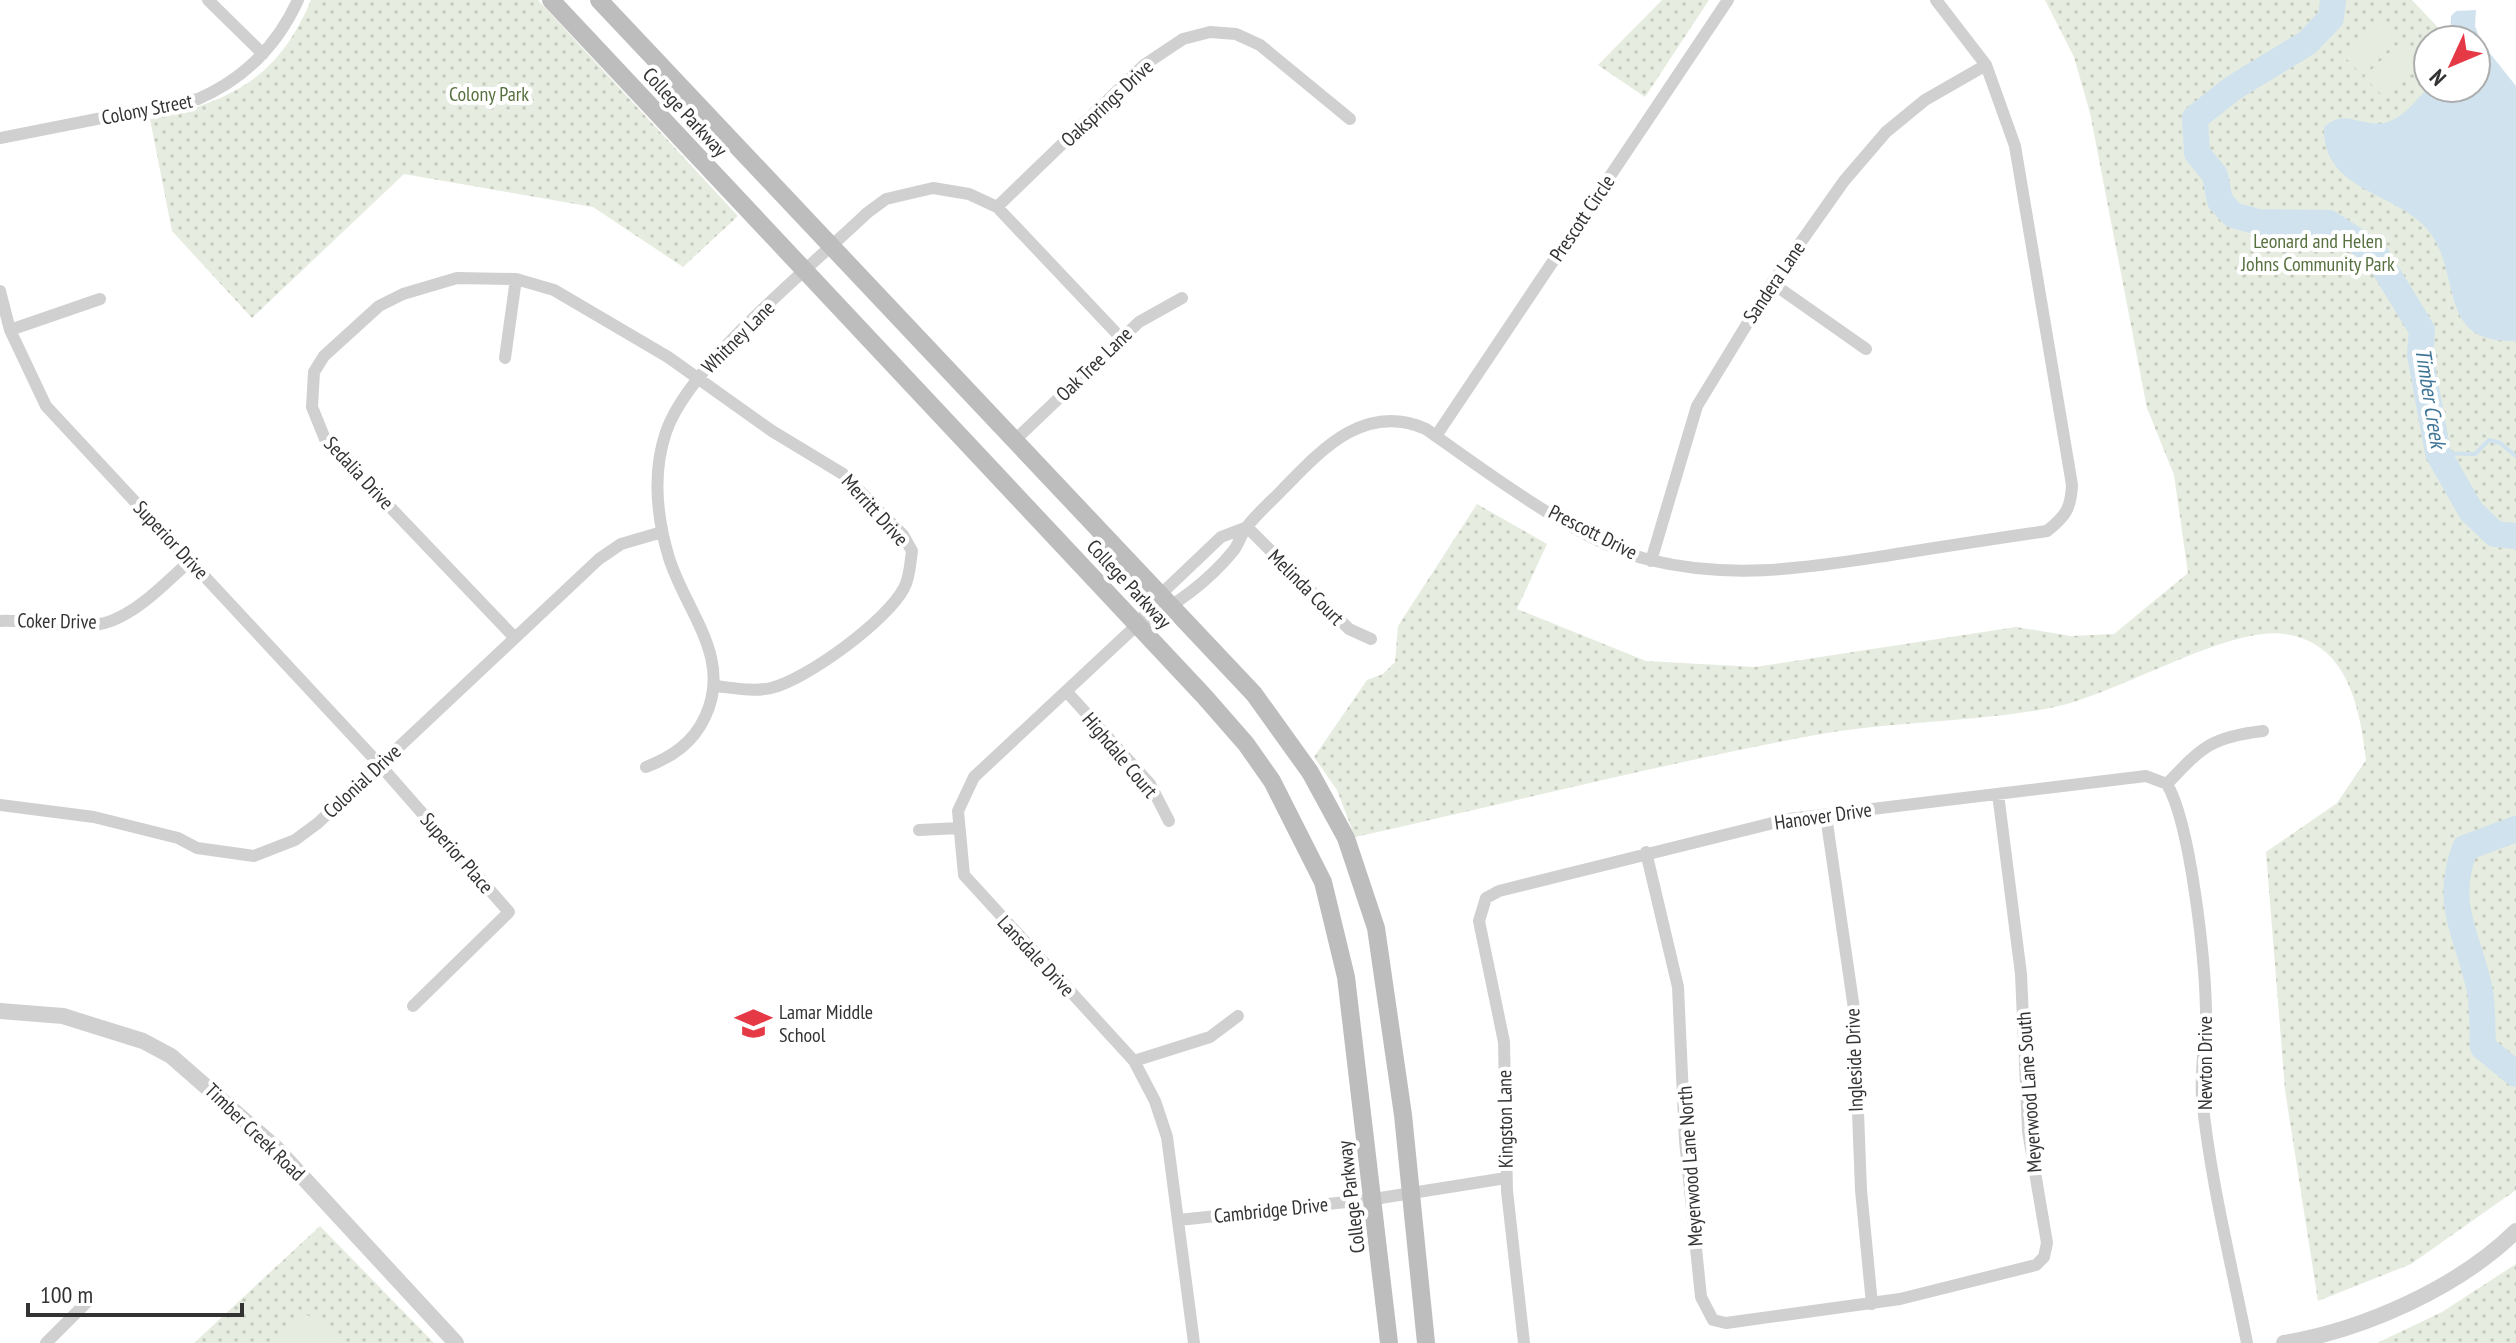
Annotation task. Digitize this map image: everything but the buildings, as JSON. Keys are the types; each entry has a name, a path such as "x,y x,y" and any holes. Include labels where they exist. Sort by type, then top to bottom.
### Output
{"main road":[{"name":"College Parkway","path":"551,0 1137,625 1246,744 1278,791 1323,882 1346,977 1389,1343"},
{"name":"College Parkway","path":"599,0 1166,601 1277,724 1310,772 1346,838 1376,928 1426,1343"},
{"path":"631,86 658,62"}],"street":[{"path":"208,0 263,54"},
{"name":"Colony Street","path":"0,138 198,99 238,78 263,54 288,23 298,0"},
{"name":"Prescott Circle","path":"1436,436 1728,0"},
{"path":"1936,0 1986,65"},
{"name":"Oaksprings Drive","path":"997,207 1144,65 1183,39 1210,32 1236,34 1260,45 1350,119"},
{"name":"Prescott Drive","path":"1137,625 1234,550 1247,527 1323,449 1352,428 1377,423 1414,424 1558,518 1651,561 1721,571 1784,572 2047,531 2071,508 2071,493 2015,146 1986,65"},
{"name":"Sandera Lane","path":"1651,561 1697,406 1772,283 1844,181 1886,132 1925,100 1986,65"},
{"name":"Whitney Lane","path":"646,767 675,754 691,738 710,708 715,686 709,645 670,560 662,532 657,495 659,459 667,430 698,378 830,247 876,206 903,194 943,189 969,194 997,207 1121,338"},
{"name":"Sedalia Drive","path":"515,638 325,439 312,407 314,372 324,356 379,306 403,294 457,278 516,279 554,290 698,378"},
{"path":"505,358 516,279"},
{"path":"1772,283 1866,349"},
{"name":"Superior Drive","path":"0,291 10,330 46,406 380,765"},
{"name":"Oak Tree Lane","path":"1014,441 1139,322 1182,298"},
{"path":"10,330 100,299"},
{"name":"Merritt Drive","path":"698,378 772,431 843,474 903,535 912,551 903,590 882,613 815,670 773,688 753,691 715,686"},
{"name":"Melinda Court","path":"1247,527 1349,629 1371,639"},
{"name":"Colonial Drive","path":"0,805 94,817 178,838 197,848 254,856 295,840 380,765 599,559 621,544 662,532"},
{"name":"Coker Drive","path":"0,621 87,624 110,621 148,599 190,561"},
{"name":"Lansdale Drive","path":"1137,625 974,777 961,800 961,864 972,887 1134,1061 1155,1101 1167,1137 1194,1343"},
{"name":"Highdale Court","path":"1067,692 1150,784 1169,821"},
{"path":"2167,784 2216,740 2263,731"},
{"name":"Superior Place","path":"380,765 509,912 413,1006"},
{"name":"Hanover Drive","path":"1486,898 1499,891 1646,852 1789,819 2146,776 2167,784"},
{"name":"Newton Drive","path":"2167,784 2180,815 2202,950 2206,1012 2202,1094 2208,1144 2247,1343"},
{"name":"Meyerwood Lane South","path":"1872,1304 2036,1265 2044,1257 2047,1243 2028,1131 2021,974 1998,794"},
{"name":"Ingleside Drive","path":"1826,816 1854,1009 1860,1176 1872,1304"},
{"path":"919,830 959,828"},
{"name":"Meyerwood Lane North","path":"1646,852 1678,987 1685,1141 1701,1297 1713,1320 1726,1323 1872,1304"},
{"name":"Kingston Lane","path":"1486,898 1479,921 1504,1042 1506,1178 1524,1343"},
{"name":"Timber Creek Road","path":"0,1011 63,1016 143,1041 171,1056 275,1147 456,1343"},
{"path":"1134,1061 1210,1037 1238,1016"},
{"name":"Cambridge Drive","path":"1179,1220 1374,1199 1506,1178"},
{"path":"2284,1343 2345,1328 2401,1308 2471,1266 2516,1231"},
{"path":"46,1343 89,1300"}],"green space":[{"name":"Colony Park","path":"311,0 538,0 738,216 683,267 593,207 404,174 252,318 172,231 150,119 204,104 248,83 283,50"},
{"path":"1662,0 1709,0 1645,97 1598,65"},
{"name":"Leonard and Helen Johns Community Park","path":"2045,0 2412,0 2435,24 2412,24 2412,104 2492,104 2492,96 2516,108 2516,1190 2411,1264 2318,1301 2285,1090 2266,852 2337,803 2366,760 2360,720 2347,681 2337,664 2323,650 2306,640 2285,634 2260,634 2201,651 2105,691 2050,708 1810,736 1355,837 1337,790 1314,757 1367,680 1383,674 1395,662 1398,626 1477,504 1547,544 1517,609 1646,661 1755,667 2016,627 2071,636 2114,634 2188,573 2174,475 2147,408 2090,113 2074,57"},
{"path":"2379,19 2396,36 2359,72 2343,55"},
{"path":"2401,41 2412,52 2412,64 2381,94 2364,77"},
{"path":"320,1226 434,1343 194,1343"},
{"path":"2516,1264 2516,1343 2377,1343 2442,1312"},
{"path":"305,1315 319,1318 339,1343 269,1343"}],"water":[{"path":"2476,10 2475,24 2451,24 2451,16 2456,11"},
{"path":"2492,56 2516,86 2516,341 2490,339 2473,331 2462,318 2438,246 2427,229 2413,216 2347,177 2335,165 2326,148 2324,127 2331,122 2346,118 2384,123 2412,104 2492,104"}],"waterway":[{"name":"Timber Creek","path":"2333,0 2331,18 2307,43 2233,88 2195,118 2197,153 2215,175 2220,201 2233,215 2258,222 2329,223 2375,253 2422,330 2420,355 2438,453 2471,511 2495,534 2516,536"},
{"path":"2438,453 2475,454 2489,440 2500,443 2516,456"},
{"name":"Timber Creek","path":"2516,829 2465,848 2457,888 2460,921 2480,991 2483,1047 2516,1074"}],"place":[{"name":"Lamar Middle School","path":"753,1023"}]}
